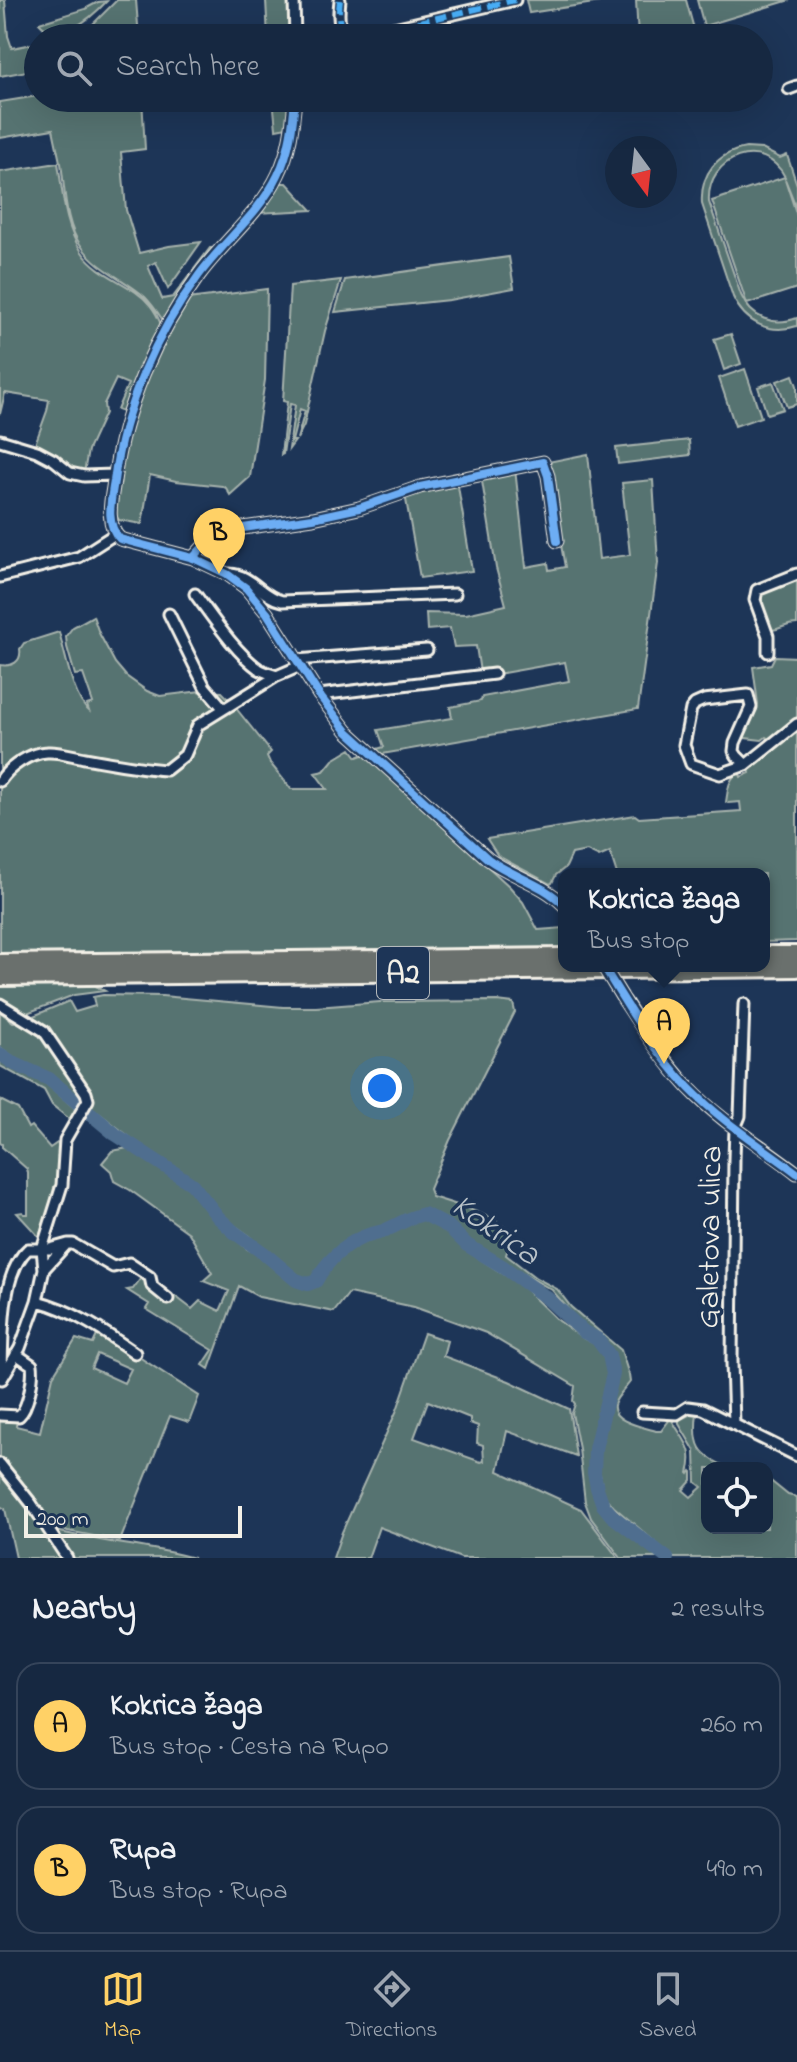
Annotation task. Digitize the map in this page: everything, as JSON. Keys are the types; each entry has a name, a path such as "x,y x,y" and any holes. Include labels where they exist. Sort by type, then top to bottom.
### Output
{"highway":[{"path":"770,955 797,955"},
{"name":"A2","path":"3,972 558,957"},
{"name":"A2","path":"770,968 797,968"},
{"name":"A2","path":"3,972 558,969"}],"street":[{"path":"294,0 295,24"},
{"path":"340,0 340,24"},
{"path":"411,24 515,0"},
{"path":"294,112 291,136 278,175 253,211 200,274 165,329 150,360 130,411 114,475 110,514 115,534 128,542 193,558 227,574 246,588 259,602 319,695 347,731 480,853 507,871 541,887 558,900"},
{"path":"0,440 37,451 70,473 114,475"},
{"path":"193,558 211,538 229,530 313,518 359,508 432,484 543,462 548,476 557,541"},
{"path":"0,577 79,557 115,534"},
{"path":"227,574 237,574 253,582 273,599 282,601 455,594"},
{"path":"768,652 768,636 755,600 757,590 797,574"},
{"path":"195,594 247,658 260,669 277,676"},
{"path":"169,614 205,687 223,708"},
{"path":"0,781 5,773 32,755 49,751 166,770 185,755 198,725 298,663 427,650"},
{"path":"319,695 494,674"},
{"path":"746,765 734,751 751,707 748,695 704,700 695,704 691,709 684,745 691,764 720,774 746,765 797,724"},
{"path":"607,972 666,1062 697,1095 735,1128 797,1173"},
{"path":"0,1004 44,1031 88,1100 65,1140 62,1185 42,1249 44,1269 37,1301 16,1354 1,1380"},
{"name":"Galetova ulica","path":"734,1423 735,1128 740,1116 744,1004"},
{"path":"44,1269 68,1244"},
{"path":"1,1380 5,1306 12,1277 22,1254 28,1249 73,1244 113,1267 129,1263 150,1277 152,1286 168,1299"},
{"path":"37,1301 96,1327 135,1353"},
{"path":"0,1415 19,1416 24,1412 33,1374 32,1365 16,1354"},
{"path":"642,1412 677,1414 688,1407 695,1407 734,1423 797,1456"},
{"path":"0,1464 39,1514 67,1558"}],"green space":[{"path":"0,0 5,0 12,48 24,46 24,72 0,76"},
{"path":"117,0 136,0 138,24 93,24"},
{"path":"266,0 290,0 290,24 267,24"},
{"path":"526,0 613,0 529,13"},
{"path":"636,0 686,0 693,24 637,24"},
{"path":"697,0 790,0 711,24 703,24"},
{"path":"107,1 80,24 39,23 85,9"},
{"path":"24,98 24,112 143,112 145,149 121,152 126,210 139,253 201,242 168,289 156,262 148,266 162,299 173,297 210,248 215,248 164,322 145,297 96,262 76,238 69,218 53,129 0,138 0,102"},
{"path":"274,112 288,112 287,127 276,129"},
{"path":"746,148 762,149 780,158 787,155 797,185 797,209 785,179 797,216 797,288 747,304 712,201 785,177 776,164 764,157 751,155 726,163 711,186 709,202 745,303 757,315 771,321 797,318 797,326 768,328 744,314 733,297 702,204 704,183 712,167 727,155"},
{"path":"58,163 68,220 82,252 97,268 143,297 162,327 125,413 117,410 128,384 116,379 88,450 84,473 34,447 49,400 5,393 0,414 0,172"},
{"path":"281,183 287,183 312,210 258,213"},
{"path":"509,257 514,288 449,300 335,312 345,280"},
{"path":"341,280 325,331 304,425 297,439 305,411 300,409 292,441 295,441 289,449 295,405 290,404 281,455 287,402 283,401 290,286"},
{"path":"267,289 265,380 250,477 230,495 222,486 150,475 142,524 119,520 115,502 133,415 151,367 188,299"},
{"path":"731,334 741,364 724,370 714,339"},
{"path":"745,369 761,417 735,426 719,378"},
{"path":"793,375 797,386 797,404 787,407 777,381"},
{"path":"773,382 783,409 767,414 758,387"},
{"path":"689,440 690,455 618,464 616,448"},
{"path":"588,454 599,559 630,555 622,483 653,480 658,563 638,709 377,755 373,750 384,747 378,730 452,718 450,707 481,701 482,697 569,681 565,662 497,674 496,669 480,672 476,646 454,647 450,628 427,630 426,613 466,614 506,605 496,568 481,475 515,469 526,567 548,563 549,570 565,567 548,462"},
{"path":"457,480 472,571 420,578 405,494"},
{"path":"797,577 797,624 772,630 759,597 761,592"},
{"path":"93,616 115,663 126,676 147,691 160,696 222,692 229,699 213,712 235,707 271,752 267,756 270,763 291,789 327,789 315,773 324,771 333,760 351,749 357,757 365,754 510,887 523,902 538,930 558,928 558,950 0,954 0,785 11,773 48,748 0,775 0,665 15,663 24,643 59,632 74,686 89,711 87,705 93,703 83,674 75,675 67,647 66,636 73,627"},
{"path":"775,656 797,657 797,718 772,739 745,738 743,736 758,704 753,667 771,664"},
{"path":"797,727 797,941 770,942 770,868 615,868 610,852 599,857 587,851 572,854 566,867 558,868 558,873 550,884 498,856 487,839 635,815 639,818 741,811 740,802 726,802 729,785 739,772 741,777 750,773 749,769"},
{"path":"92,984 105,991 74,995 27,1013 0,1001 0,986"},
{"path":"162,996 283,1007 380,1002 513,1003 515,1012 450,1140 429,1189 432,1197 475,1212 506,1228 512,1235 506,1255 536,1278 557,1289 571,1307 621,1350 630,1382 617,1399 614,1411 629,1423 656,1431 661,1431 671,1418 689,1450 688,1473 692,1472 692,1480 683,1490 691,1497 701,1488 701,1534 773,1534 773,1483 788,1495 797,1497 797,1558 674,1558 614,1507 604,1496 597,1458 616,1371 614,1354 597,1334 580,1323 552,1290 490,1257 450,1226 428,1212 418,1210 346,1243 331,1256 315,1278 298,1278 227,1220 192,1179 135,1141 46,1073 21,1062 0,1047 0,1012 13,1022 19,1022 69,1001 75,1012 95,1006 93,997"},
{"path":"0,1059 42,1080 79,1112 73,1122 52,1105 44,1090 0,1066"},
{"path":"0,1100 18,1109 28,1128 31,1126 50,1148 60,1141 63,1146 60,1185 54,1186 49,1220 40,1238 17,1213 28,1214 28,1173 0,1143"},
{"path":"128,1148 190,1188 213,1219 247,1249 265,1258 288,1280 300,1285 316,1285 339,1255 349,1248 399,1229 408,1221 424,1217 448,1230 469,1252 522,1286 555,1318 595,1344 607,1362 608,1385 591,1452 590,1473 600,1510 664,1558 621,1558 591,1518 585,1502 572,1413 575,1386 486,1333 414,1307 349,1293 334,1312 259,1297 239,1286 209,1369 203,1365 213,1350 146,1309 149,1304 127,1290 133,1289 143,1275 168,1302 175,1296 192,1309 200,1301 220,1311 229,1291 203,1281 212,1273 189,1233 114,1181 111,1171 102,1163 112,1151"},
{"path":"99,1331 199,1396 189,1422 170,1416 120,1541 50,1525 0,1459 0,1416 17,1417 16,1426 40,1432 53,1376 76,1339 93,1344","holes":["97,1354 131,1369 124,1383 91,1368"]},
{"path":"424,1333 447,1341 443,1356 509,1381 569,1409 576,1456 507,1431 498,1471 581,1509 618,1558 461,1558 379,1527 368,1558 333,1558 397,1410","holes":["428,1401 470,1418 470,1423 478,1426 477,1443 483,1445 484,1461 414,1438"]},
{"path":"697,1413 697,1441 710,1458 718,1462 701,1462 701,1486 696,1482 695,1451 679,1420"},
{"path":"0,1469 34,1510 64,1558 16,1558 5,1509 0,1506"},
{"path":"53,1530 159,1550 194,1558 70,1558"}],"waterway":[{"name":"Kokrica","path":"0,1054 49,1079 115,1134 192,1184 234,1232 296,1280 308,1284 316,1281 330,1261 349,1245 424,1214 449,1227 467,1245 547,1298 584,1332 597,1339 609,1355 613,1374 595,1449 594,1473 603,1505 612,1516 667,1558"}],"marked path":[{"path":"340,0 340,24"},
{"path":"411,24 515,0"}],"cycle path":[{"path":"294,112 288,147 270,189 183,298 144,373 118,454 111,504 112,527 120,539 193,558 227,574 246,588 267,613 319,695 347,731 488,859 558,900"},
{"path":"193,558 211,538 229,530 313,518 359,508 420,487 543,462 548,476 557,541"},
{"path":"607,972 654,1045 689,1088 728,1122 797,1173"}],"place":[{"name":"Rupa","path":"219,574"},
{"name":"Kokrica žaga","path":"664,1064"}]}
